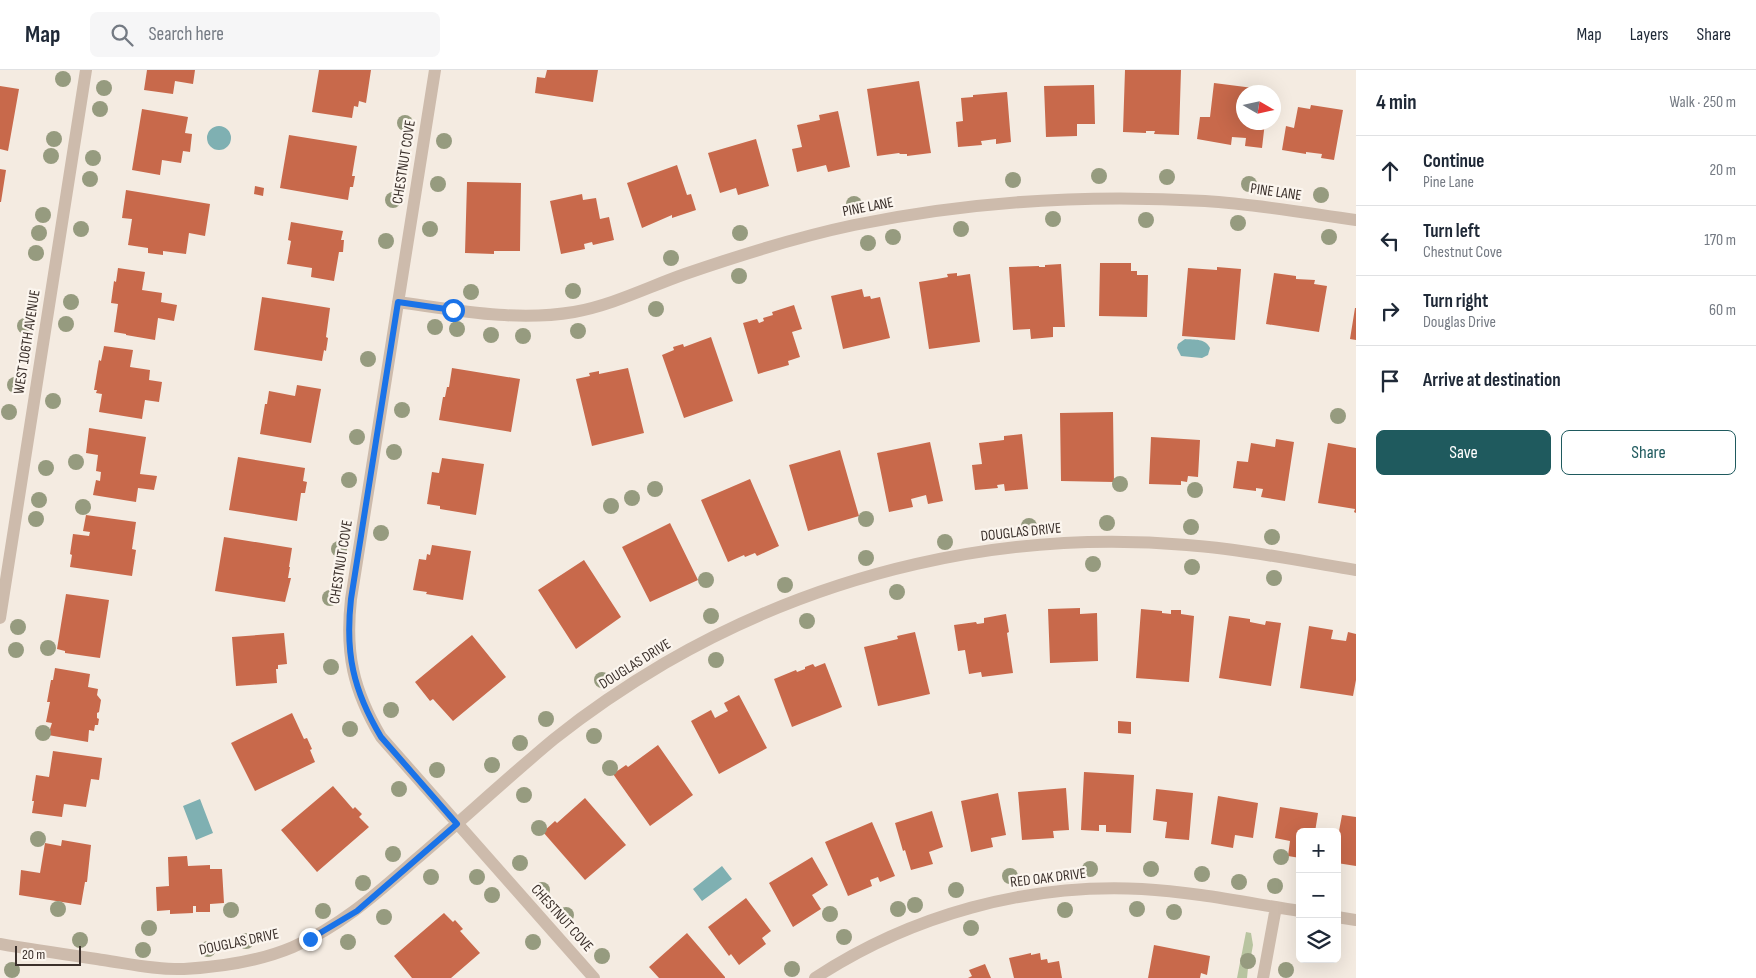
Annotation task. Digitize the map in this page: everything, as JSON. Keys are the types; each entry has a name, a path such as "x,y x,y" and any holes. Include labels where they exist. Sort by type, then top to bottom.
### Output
{"street":[{"name":"WEST 106TH AVENUE","path":"0,618 86,70"},
{"name":"CHESTNUT COVE","path":"435,70 351,599 348,634 351,665 360,695 381,737 594,978"},
{"name":"PINE LANE","path":"398,302 508,316 573,312 612,302 683,275 824,232 929,212 1020,201 1104,198 1206,201 1278,208 1356,220"},
{"name":"DOUGLAS DRIVE","path":"0,944 160,968 205,967 266,956 292,947 310,939 357,911 570,726 613,696 703,642 774,609 822,591 884,572 929,561 990,550 1101,541 1190,545 1248,552 1356,570"},
{"name":"RED OAK DRIVE","path":"814,978 863,950 928,922 1002,900 1051,892 1096,888 1142,889 1194,894 1296,910"},
{"path":"1264,978 1276,907"},
{"path":"1341,918 1356,920"}],"green space":[{"path":"1246,932 1251,933 1253,945 1249,958 1247,978 1237,978"}],"water":[{"path":"219,126 228,129 231,138 228,147 219,150 210,147 207,138 210,129"},
{"path":"1185,339 1199,340 1208,345 1210,348 1208,355 1202,358 1181,356 1177,348 1178,344"},
{"path":"200,799 213,833 196,840 183,806"},
{"path":"722,866 732,879 702,901 693,889"}],"building":[{"path":"147,70 195,70 193,84 175,81 173,94 144,90"},
{"path":"319,70 371,70 366,103 359,101 358,107 354,106 352,118 312,112"},
{"path":"547,70 598,70 593,102 535,93 537,77 545,78"},
{"path":"1125,70 1181,70 1179,135 1154,134 1155,131 1146,131 1146,133 1123,132"},
{"path":"919,81 931,153 907,156 907,154 899,153 877,156 867,89"},
{"path":"1214,83 1236,86 1236,130 1264,130 1262,148 1245,146 1246,138 1232,137 1231,145 1197,139 1200,117 1210,117"},
{"path":"1094,85 1095,124 1077,124 1077,136 1046,137 1044,86"},
{"path":"0,86 19,89 8,151 0,149"},
{"path":"1007,92 1011,142 996,144 996,139 981,141 982,145 958,147 956,122 963,121 961,98"},
{"path":"1311,105 1343,110 1334,160 1321,158 1322,154 1306,152 1306,154 1282,150 1286,126 1294,128 1298,107 1310,109"},
{"path":"142,109 188,117 185,133 192,134 190,152 183,151 181,163 162,160 160,175 132,170"},
{"path":"838,111 850,167 828,172 826,165 797,172 792,149 802,147 797,125 820,120 819,115"},
{"path":"289,135 357,146 352,176 355,176 353,187 350,187 348,200 280,188"},
{"path":"756,139 769,186 738,195 736,188 720,193 708,153"},
{"path":"677,165 687,195 691,194 696,210 672,218 672,215 642,228 627,183"},
{"path":"0,169 6,170 1,202 0,202"},
{"path":"467,182 521,183 520,251 494,251 494,254 465,253"},
{"path":"255,186 264,188 263,196 254,194"},
{"path":"126,190 210,204 205,236 189,233 186,254 163,251 163,255 148,253 148,248 128,245 132,219 122,218"},
{"path":"582,194 583,200 596,198 600,219 609,217 614,240 593,245 592,242 584,244 585,249 561,254 550,201"},
{"path":"291,222 343,231 341,240 344,240 343,252 339,252 334,281 311,277 312,268 287,264 291,241 288,240"},
{"path":"1100,263 1131,263 1131,271 1137,271 1137,275 1148,275 1147,317 1099,316"},
{"path":"1061,264 1065,327 1053,327 1053,337 1031,339 1030,329 1013,330 1009,267 1045,267 1045,265"},
{"path":"1217,267 1241,269 1235,340 1182,336 1188,268 1217,270"},
{"path":"118,268 145,272 142,290 162,293 161,302 177,305 174,321 158,318 155,340 114,332 118,304 111,303"},
{"path":"957,273 957,276 970,274 980,342 929,349 919,282 948,277 947,274"},
{"path":"1274,273 1296,276 1296,279 1315,280 1314,284 1327,286 1319,332 1266,324"},
{"path":"862,289 864,297 870,296 871,299 880,297 890,338 843,349 831,296"},
{"path":"262,297 330,308 326,337 328,338 322,361 254,350"},
{"path":"794,305 802,329 792,332 800,357 788,361 789,365 758,374 743,323 757,319 759,323 764,321 763,318 773,315 772,312"},
{"path":"1356,308 1356,340 1350,339"},
{"path":"711,337 733,401 684,418 662,355 674,350 673,347 683,344 684,347"},
{"path":"104,346 133,350 130,367 150,370 149,380 162,382 159,402 145,400 142,419 99,412 102,394 96,393 97,390 94,390 99,360 101,361"},
{"path":"452,368 520,379 511,432 439,420 443,397 445,397 447,387 449,387"},
{"path":"628,368 644,433 592,446 576,379 590,376 589,373 599,371 599,374"},
{"path":"297,385 321,389 311,443 260,434 269,391 295,396"},
{"path":"1113,412 1114,482 1061,481 1060,413"},
{"path":"89,428 146,437 140,474 157,476 154,490 138,488 136,502 93,495 96,480 100,481 101,472 96,471 98,455 86,453"},
{"path":"1022,434 1028,489 1005,491 1004,484 997,485 998,488 975,490 972,465 982,464 979,443 1004,440 1004,436"},
{"path":"1151,437 1200,440 1198,477 1188,476 1187,482 1181,481 1181,485 1149,484"},
{"path":"1276,439 1294,442 1285,501 1261,497 1263,489 1256,488 1256,491 1233,488 1237,461 1248,462 1251,443 1275,447"},
{"path":"930,442 943,501 928,504 926,495 911,499 913,507 889,512 877,453"},
{"path":"1328,443 1356,448 1356,513 1354,512 1355,509 1318,503"},
{"path":"840,450 859,516 808,531 789,465"},
{"path":"238,457 305,468 303,481 307,482 305,493 301,493 297,521 229,510"},
{"path":"442,458 484,464 476,515 440,509 440,506 427,504 432,472 439,473"},
{"path":"750,479 779,546 757,556 755,553 745,557 744,555 728,562 701,500"},
{"path":"86,515 136,522 132,549 136,550 132,576 70,567 73,534 89,536 90,532 83,531"},
{"path":"670,523 698,580 650,602 622,547"},
{"path":"224,537 292,548 288,578 291,578 285,602 215,591"},
{"path":"432,545 471,551 463,600 413,590 419,559 426,560 427,554 430,555"},
{"path":"584,560 621,617 576,649 538,590"},
{"path":"66,594 109,600 100,658 65,653 65,651 57,649"},
{"path":"1080,608 1080,614 1097,613 1098,661 1050,663 1048,609"},
{"path":"1141,609 1171,614 1171,610 1181,610 1181,614 1194,616 1189,682 1136,678"},
{"path":"1006,614 1013,673 982,677 981,672 969,674 965,650 958,651 954,625 976,622 977,624 984,623 984,618"},
{"path":"1229,616 1250,619 1250,622 1265,625 1266,621 1281,623 1271,686 1219,678"},
{"path":"1309,626 1333,630 1331,639 1346,641 1348,632 1356,634 1356,680 1353,696 1300,688"},
{"path":"915,632 930,694 878,706 864,647 898,639 897,636"},
{"path":"284,633 287,664 278,665 278,669 276,669 277,683 236,686 232,637"},
{"path":"472,635 506,677 453,721 433,699 430,701 415,682"},
{"path":"825,663 842,707 792,727 774,679 796,670 797,672 805,669 805,667 813,664 815,667"},
{"path":"55,668 90,674 88,687 98,689 97,695 101,700 99,712 97,713 98,725 95,725 94,731 89,730 88,742 48,735 52,723 46,722 50,702 47,702"},
{"path":"739,695 767,748 719,774 691,721 711,710 715,718 728,711 724,703"},
{"path":"292,713 304,739 307,738 315,762 255,791 231,743"},
{"path":"1118,721 1131,722 1131,734 1118,733"},
{"path":"658,745 693,795 650,826 613,774 626,765 628,767"},
{"path":"53,751 102,758 99,780 91,779 86,807 64,804 62,817 32,813 36,775 49,777"},
{"path":"1084,772 1134,775 1131,833 1106,832 1106,825 1099,825 1099,831 1081,830"},
{"path":"333,786 353,809 355,807 362,814 359,817 369,827 317,872 281,830"},
{"path":"1066,788 1069,830 1053,831 1054,838 1022,840 1018,792"},
{"path":"1156,789 1193,793 1189,840 1165,838 1167,822 1153,820"},
{"path":"998,793 1006,835 991,838 993,847 971,852 961,801"},
{"path":"1218,796 1258,803 1253,838 1235,835 1233,848 1211,844"},
{"path":"585,798 626,845 585,880 543,832 555,821 557,823"},
{"path":"1280,807 1318,813 1316,828 1296,828 1296,857 1288,856 1290,841 1275,838"},
{"path":"932,811 943,847 929,852 933,864 911,870 895,823"},
{"path":"1342,815 1356,817 1356,866 1341,864 1340,828"},
{"path":"872,822 895,876 880,882 878,877 870,880 872,886 848,896 825,842"},
{"path":"62,840 91,845 87,882 85,882 81,905 19,895 21,870 40,873 45,843 61,846"},
{"path":"187,856 188,866 210,865 210,869 222,869 224,903 210,904 210,912 196,912 196,906 193,906 193,913 170,914 170,910 157,911 156,887 169,886 168,857"},
{"path":"812,857 828,885 812,895 821,909 793,927 769,883"},
{"path":"746,898 771,931 762,938 766,944 739,965 731,954 729,956 708,927"},
{"path":"444,913 453,922 455,920 463,929 460,931 480,953 451,978 412,978 394,956"},
{"path":"687,933 725,978 659,978 649,967"},
{"path":"1154,945 1210,956 1207,975 1201,973 1200,978 1148,978"},
{"path":"1031,953 1031,955 1040,953 1041,960 1047,959 1048,963 1059,961 1062,978 1014,978 1009,958"},
{"path":"985,964 991,978 968,978 972,976 969,970"}],"route":[{"path":"310,939 357,911 457,824 381,737 360,695 355,680 351,665 348,634 351,599 398,302 453,310"}]}
